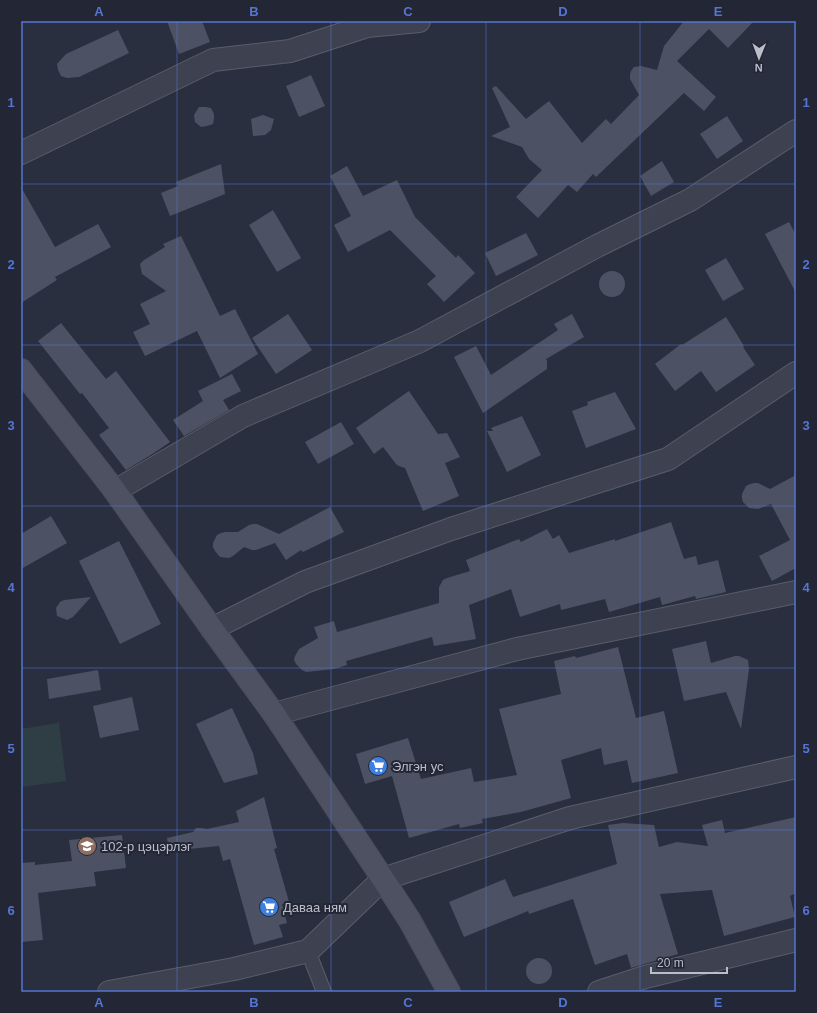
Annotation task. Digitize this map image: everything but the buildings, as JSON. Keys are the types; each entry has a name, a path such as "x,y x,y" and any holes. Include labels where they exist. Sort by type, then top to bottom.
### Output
{"main road":[{"path":"21,370 115,491 274,714 410,922 448,992"}],"street":[{"path":"21,153 213,60 290,51 367,26 419,21"},
{"path":"115,491 243,416 420,341 597,246 690,200 796,131"},
{"path":"212,629 305,582 451,529 668,459 796,373"},
{"path":"274,714 517,649 796,592"},
{"path":"109,992 234,969 308,951 383,879 570,818 796,767"},
{"path":"598,992 645,977 796,940"}],"lane":[{"path":"308,951 324,992"}],"shaded area":[{"path":"59,723 66,781 21,787 21,729"}],"place":[{"name":"Элгэн ус","path":"378,766"},
{"name":"102-р цэцэрлэг","path":"87,846"},
{"name":"Даваа ням","path":"269,907"}]}
